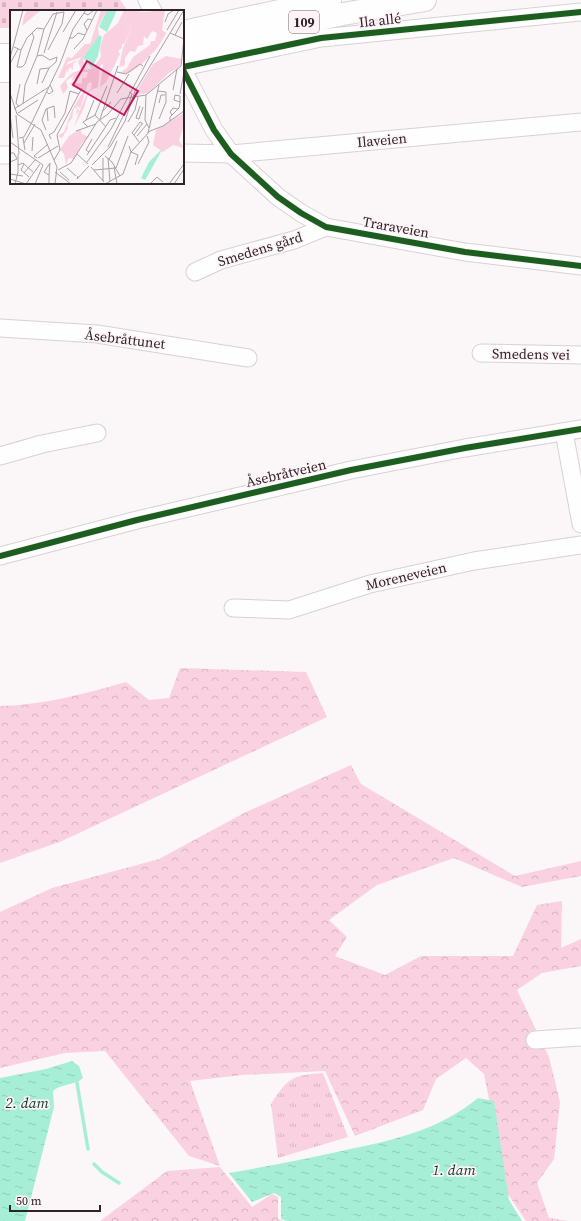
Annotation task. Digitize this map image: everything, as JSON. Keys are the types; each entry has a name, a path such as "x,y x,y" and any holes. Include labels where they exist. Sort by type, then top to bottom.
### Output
{"main road":[{"name":"109","path":"184,32 330,0"},
{"name":"109","path":"184,48 343,14 425,0"}],"street":[{"path":"147,0 152,10"},
{"name":"Ila allé","path":"184,69 321,38 581,12"},
{"name":"Traraveien","path":"184,71 214,130 231,154 278,197 301,213 326,227 465,252 581,266"},
{"name":"Ilaveien","path":"184,153 231,154 581,122"},
{"name":"Smedens gård","path":"195,272 222,260 294,240 326,227"},
{"name":"Åsebråttunet","path":"0,328 97,334 248,358"},
{"name":"Smedens vei","path":"482,353 581,355"},
{"name":"Åsebråtveien","path":"0,556 137,520 351,470 465,448 581,429"},
{"path":"0,456 42,444 97,432"},
{"path":"564,432 581,524"},
{"name":"Moreneveien","path":"233,608 289,610 370,584 474,561 581,545"},
{"path":"535,1040 581,1037"}],"green space":[{"path":"0,0 120,0 126,8 125,10 10,10 10,28 0,28"},
{"path":"180,668 306,672 327,717 62,841 0,863 0,706 32,704 48,701 79,695 126,682 149,700 169,698"},
{"path":"351,765 361,784 515,876 581,861 581,876 522,887 454,858 377,885 329,920 347,937 335,956 385,975 421,956 513,956 537,905 562,901 561,948 581,939 581,966 542,973 517,990 549,1057 560,1102 554,1159 537,1183 549,1218 569,1221 526,1221 508,1194 484,1074 466,1058 436,1079 423,1110 355,1136 325,1071 242,1075 190,1081 220,1166 189,1156 105,1051 65,1053 0,1068 0,912 52,888 159,859 244,813"},
{"path":"323,1073 348,1137 278,1158 271,1104 282,1088 292,1080 304,1075"},
{"path":"220,1167 252,1207 272,1194 278,1197 278,1219 283,1221 100,1221 167,1171"}],"water":[{"name":"2. dam","path":"72,1061 79,1066 83,1078 53,1091 54,1107 25,1221 0,1221 0,1078 46,1069"},
{"name":"1. dam","path":"478,1098 494,1101 509,1200 522,1221 287,1221 281,1219 281,1197 274,1193 252,1202 229,1173 399,1138 432,1126 448,1118"}],"waterway":[{"path":"77,1083 88,1149"},
{"path":"94,1164 102,1172 119,1183"}],"cycle path":[{"path":"184,67 321,38 581,12"},
{"path":"184,72 214,130 231,154 278,197 301,213 326,227 465,252 581,266"},
{"path":"0,556 137,520 351,470 465,448 581,429"}]}
